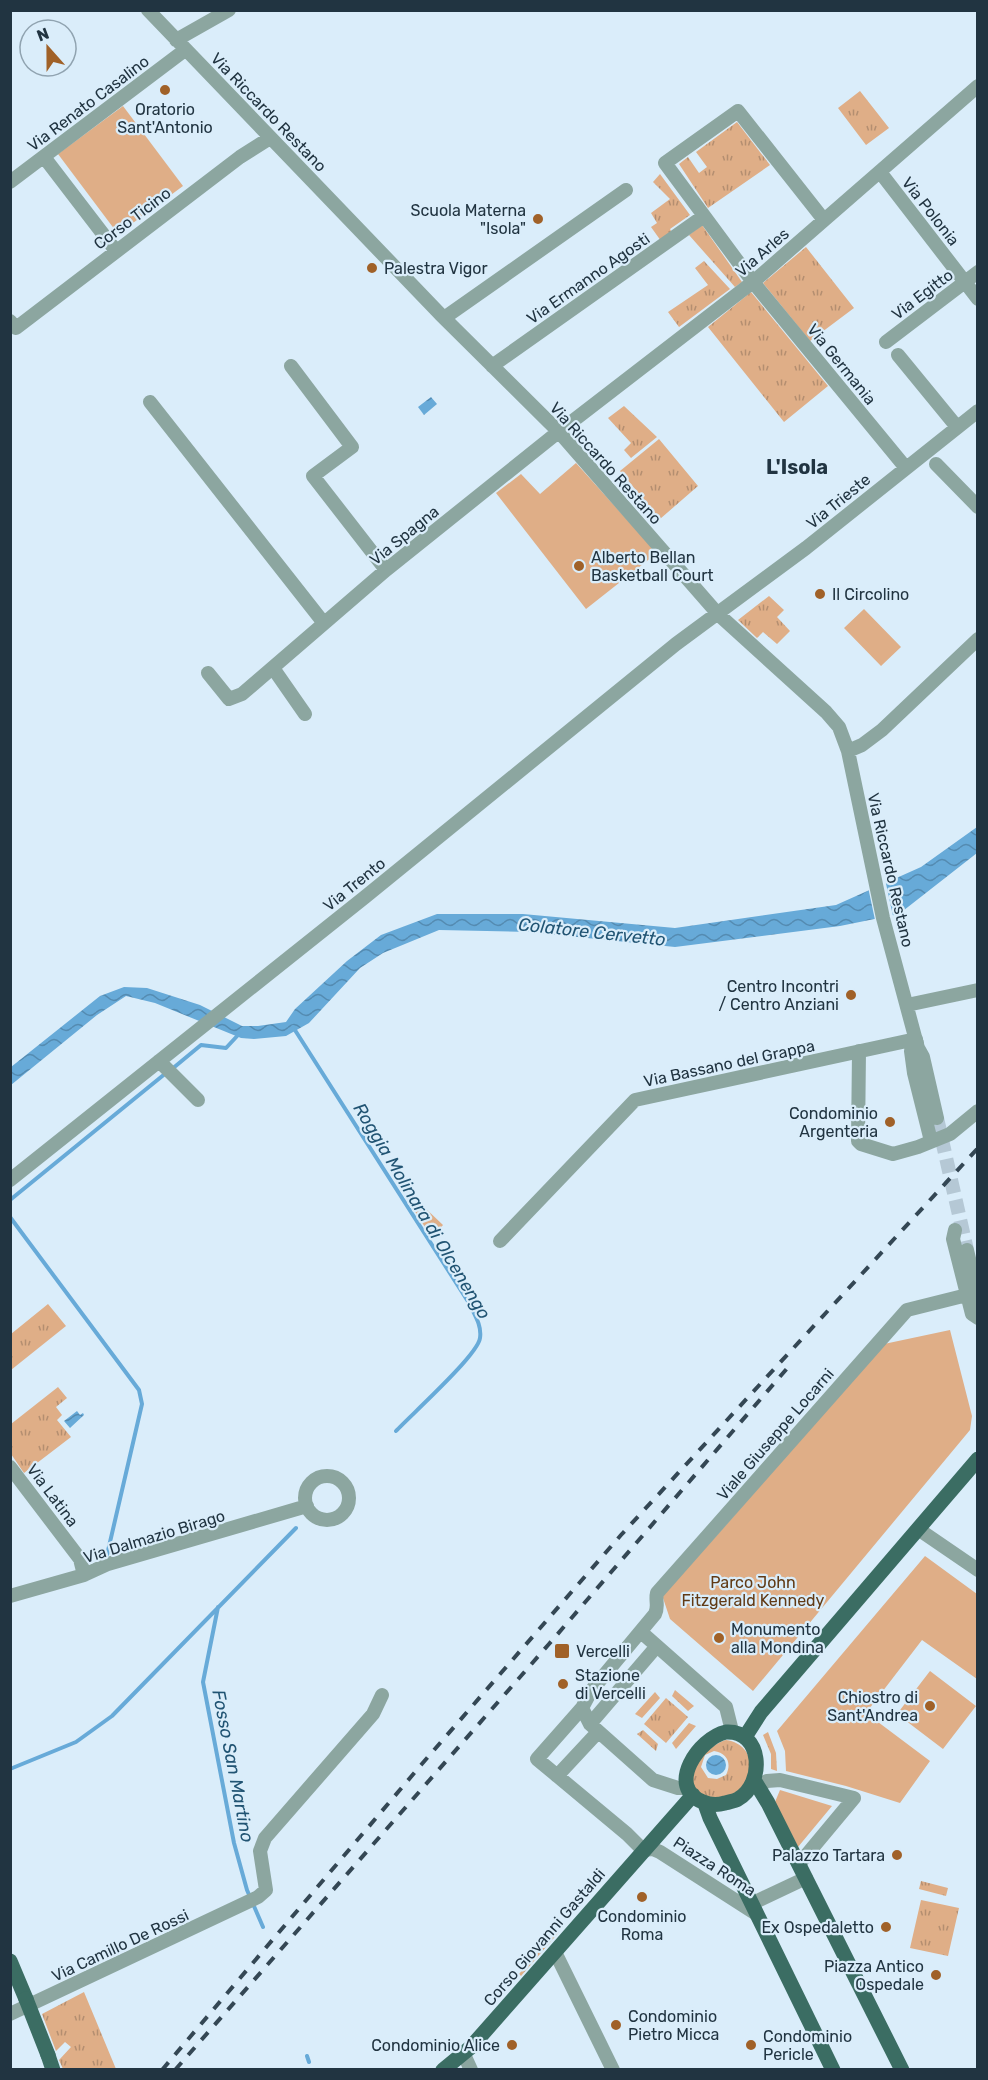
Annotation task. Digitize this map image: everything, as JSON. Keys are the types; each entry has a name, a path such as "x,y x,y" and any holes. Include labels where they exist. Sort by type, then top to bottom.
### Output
{"main road":[{"path":"738,1734 761,1712 978,1459"},
{"path":"718,1734 738,1734 752,1746 757,1761 755,1784 738,1799 718,1805 695,1795 686,1778 687,1770 697,1750 718,1734"},
{"path":"755,1784 768,1803 902,2070"},
{"name":"Piazza Roma","path":"643,1850 695,1795 710,1818 753,1909"},
{"name":"Corso Giovanni Gastaldi","path":"443,2070 466,2061 555,1952 643,1850"},
{"path":"753,1909 833,2070"},
{"path":"10,1961 53,2070"}],"street":[{"name":"Via Riccardo Restano","path":"148,10 444,318 559,432 718,614 826,712 839,727 848,751 883,918 916,1041 923,1057 937,1118"},
{"name":"Via Renato Casalino","path":"10,182 181,45 229,10"},
{"name":"Via Arles","path":"559,432 753,282 978,86"},
{"name":"Via Germania","path":"824,220 738,111 665,163 753,282 906,468"},
{"name":"Corso Ticino","path":"13,324 116,251 240,157 270,138"},
{"path":"44,157 116,251"},
{"name":"Via Polonia","path":"880,172 978,299"},
{"path":"444,318 626,190"},
{"name":"Via Ermanno Agosti","path":"492,366 704,216"},
{"name":"Via Egitto","path":"886,342 978,272"},
{"path":"898,355 957,427"},
{"path":"291,366 352,447 313,476 386,570"},
{"path":"150,402 324,622"},
{"name":"Via Trieste","path":"718,614 806,548 978,411"},
{"name":"Via Spagna","path":"208,673 229,699 242,694 386,570 559,432"},
{"path":"936,464 978,507"},
{"name":"Via Trento","path":"10,1180 167,1069 197,1031 676,644 718,614"},
{"path":"848,751 862,745 882,730 978,639"},
{"path":"273,668 305,714"},
{"path":"907,1005 978,990"},
{"name":"Via Riccardo Restano","path":"916,1041 911,1051 914,1073 931,1141"},
{"name":"Via Bassano del Grappa","path":"500,1241 635,1100 859,1051 916,1041"},
{"path":"859,1051 858,1141 861,1144 893,1154 950,1134 978,1111"},
{"path":"167,1069 198,1100"},
{"path":"955,1230 953,1239 972,1296"},
{"path":"967,1250 972,1314 978,1318"},
{"name":"Viale Giuseppe Locarni","path":"641,1632 656,1612 657,1593 907,1310 972,1296"},
{"name":"Via Latina","path":"10,1467 80,1559 84,1575"},
{"name":"Via Dalmazio Birago","path":"10,1596 84,1575 108,1564 307,1506"},
{"path":"918,1529 978,1570"},
{"path":"641,1632 726,1707 738,1734"},
{"name":"Piazza Roma","path":"641,1632 591,1691 582,1708 537,1759 643,1850 653,1849 660,1852 753,1909"},
{"path":"557,1776 657,1646"},
{"name":"Via Camillo De Rossi","path":"10,2014 258,1898 266,1890 260,1851 265,1838 373,1714 382,1695"},
{"path":"582,1708 594,1728 653,1780 695,1795"},
{"path":"753,1909 802,1871 855,1798 780,1780 755,1784"},
{"path":"555,1952 613,2070"}],"green space":[{"path":"860,91 889,128 866,145 838,108"},
{"path":"123,106 183,186 118,234 58,154"},
{"path":"737,122 770,165 708,208 679,164 688,157 699,173 707,167 696,152"},
{"path":"660,174 690,215 670,229 672,233 661,241 651,227 657,223 651,213 670,199 653,182"},
{"path":"702,225 742,282 735,287 689,235"},
{"path":"806,247 854,308 810,341 763,283"},
{"path":"704,261 730,289 679,327 668,312 708,285 695,268"},
{"path":"751,292 828,386 784,422 708,327"},
{"path":"624,406 657,437 631,458 624,450 631,443 608,418"},
{"path":"659,439 698,486 660,519 620,471"},
{"path":"576,463 657,553 586,609 496,493 521,474 540,494"},
{"path":"769,596 784,610 777,617 790,631 777,644 763,632 757,638 738,620"},
{"path":"864,609 901,647 881,666 844,628"},
{"path":"421,1204 443,1225 432,1238 414,1210"},
{"path":"48,1304 66,1326 11,1370 11,1334"},
{"name":"Parco John Fitzgerald Kennedy","path":"950,1330 972,1416 970,1430 753,1691 670,1619 662,1595 884,1344"},
{"path":"58,1387 67,1398 56,1407 62,1415 57,1420 71,1437 24,1473 11,1454 11,1424"},
{"path":"925,1556 977,1594 977,1679 922,1640 866,1713 930,1761 900,1803 786,1771 785,1751 777,1731"},
{"path":"930,1671 976,1706 943,1749 897,1714"},
{"path":"675,1690 694,1706 688,1711 672,1696"},
{"path":"655,1692 660,1698 642,1718 635,1714"},
{"path":"666,1698 688,1717 666,1743 644,1724"},
{"path":"689,1723 696,1726 676,1749 672,1743"},
{"path":"643,1730 658,1744 656,1751 637,1734"},
{"path":"768,1732 776,1753 777,1771 771,1769 771,1754 763,1735"},
{"path":"726,1740 737,1743 744,1749 749,1757 749,1775 739,1792 731,1797 702,1798 693,1785 693,1771 701,1758 720,1742","holes":["714,1751 727,1759 728,1771 726,1775 717,1779 708,1778 701,1767 705,1755"]},
{"path":"780,1790 832,1806 798,1847 775,1802"},
{"path":"921,1881 948,1888 946,1896 919,1889"},
{"path":"921,1900 959,1908 948,1956 910,1948"},
{"path":"557,1931 559,1932 521,1976 519,1974"},
{"path":"84,1992 116,2069 63,2069 59,2060 71,2047 65,2042 56,2051 42,2014"}],"water":[{"path":"431,397 437,404 424,415 418,407"},
{"name":"Colatore Cervetto","path":"977,827 977,853 899,914 840,926 675,947 529,932 439,930 383,953 360,968 309,1023 286,1036 241,1038 155,1003 126,996 97,1015 11,1085 11,1067 100,996 124,987 147,988 200,1005 242,1026 286,1022 295,1009 347,961 381,935 437,914 523,914 675,928 836,905 921,867"},
{"path":"77,1411 80,1415 83,1413 84,1415 70,1428 64,1421"},
{"path":"712,1755 720,1755 726,1761 726,1769 720,1775 712,1775 706,1769 706,1761"}],"pier":[{"path":"885,879 893,916 875,920 868,887"}],"waterway":[{"name":"Roggia Molinara di Olcenengo","path":"293,1027 469,1303 479,1324 480,1338 468,1357 396,1431"},
{"path":"172,1069 201,1045 226,1048 239,1034"},
{"path":"10,1200 166,1073"},
{"path":"10,1217 139,1390 142,1404 104,1560"},
{"name":"Roggia Molinara di Olcenengo","path":"10,1769 76,1742 112,1716 296,1528"},
{"name":"Fosso San Martino","path":"218,1607 203,1682 234,1843 247,1890 263,1927"},
{"name":"Fosso San Martino","path":"307,2056 309,2062"}],"tunnel":[{"path":"937,1118 967,1250"}],"railway":[{"path":"162,2070 421,1765 621,1535 978,1148"},
{"path":"175,2070 790,1365"}],"place":[{"name":"Oratorio Sant'Antonio","path":"165,90"},
{"name":"Scuola Materna \"Isola\"","path":"538,219"},
{"name":"Palestra Vigor","path":"372,268"},
{"name":"Alberto Bellan Basketball Court","path":"579,566"},
{"name":"Il Circolino","path":"820,594"},
{"name":"Centro Incontri / Centro Anziani","path":"851,995"},
{"name":"Condominio Argenteria","path":"890,1122"},
{"name":"Monumento alla Mondina","path":"719,1638"},
{"name":"Vercelli","path":"562,1651"},
{"name":"Stazione di Vercelli","path":"563,1684"},
{"name":"Chiostro di Sant'Andrea","path":"930,1706"},
{"name":"Palazzo Tartara","path":"897,1855"},
{"name":"Condominio Roma","path":"642,1897"},
{"name":"Ex Ospedaletto","path":"886,1927"},
{"name":"Piazza Antico Ospedale","path":"936,1975"},
{"name":"Condominio Pietro Micca","path":"616,2025"},
{"name":"Condominio Alice","path":"512,2045"},
{"name":"Condominio Pericle","path":"751,2045"}],"district":[{"name":"L'Isola","path":"797,467"}]}
